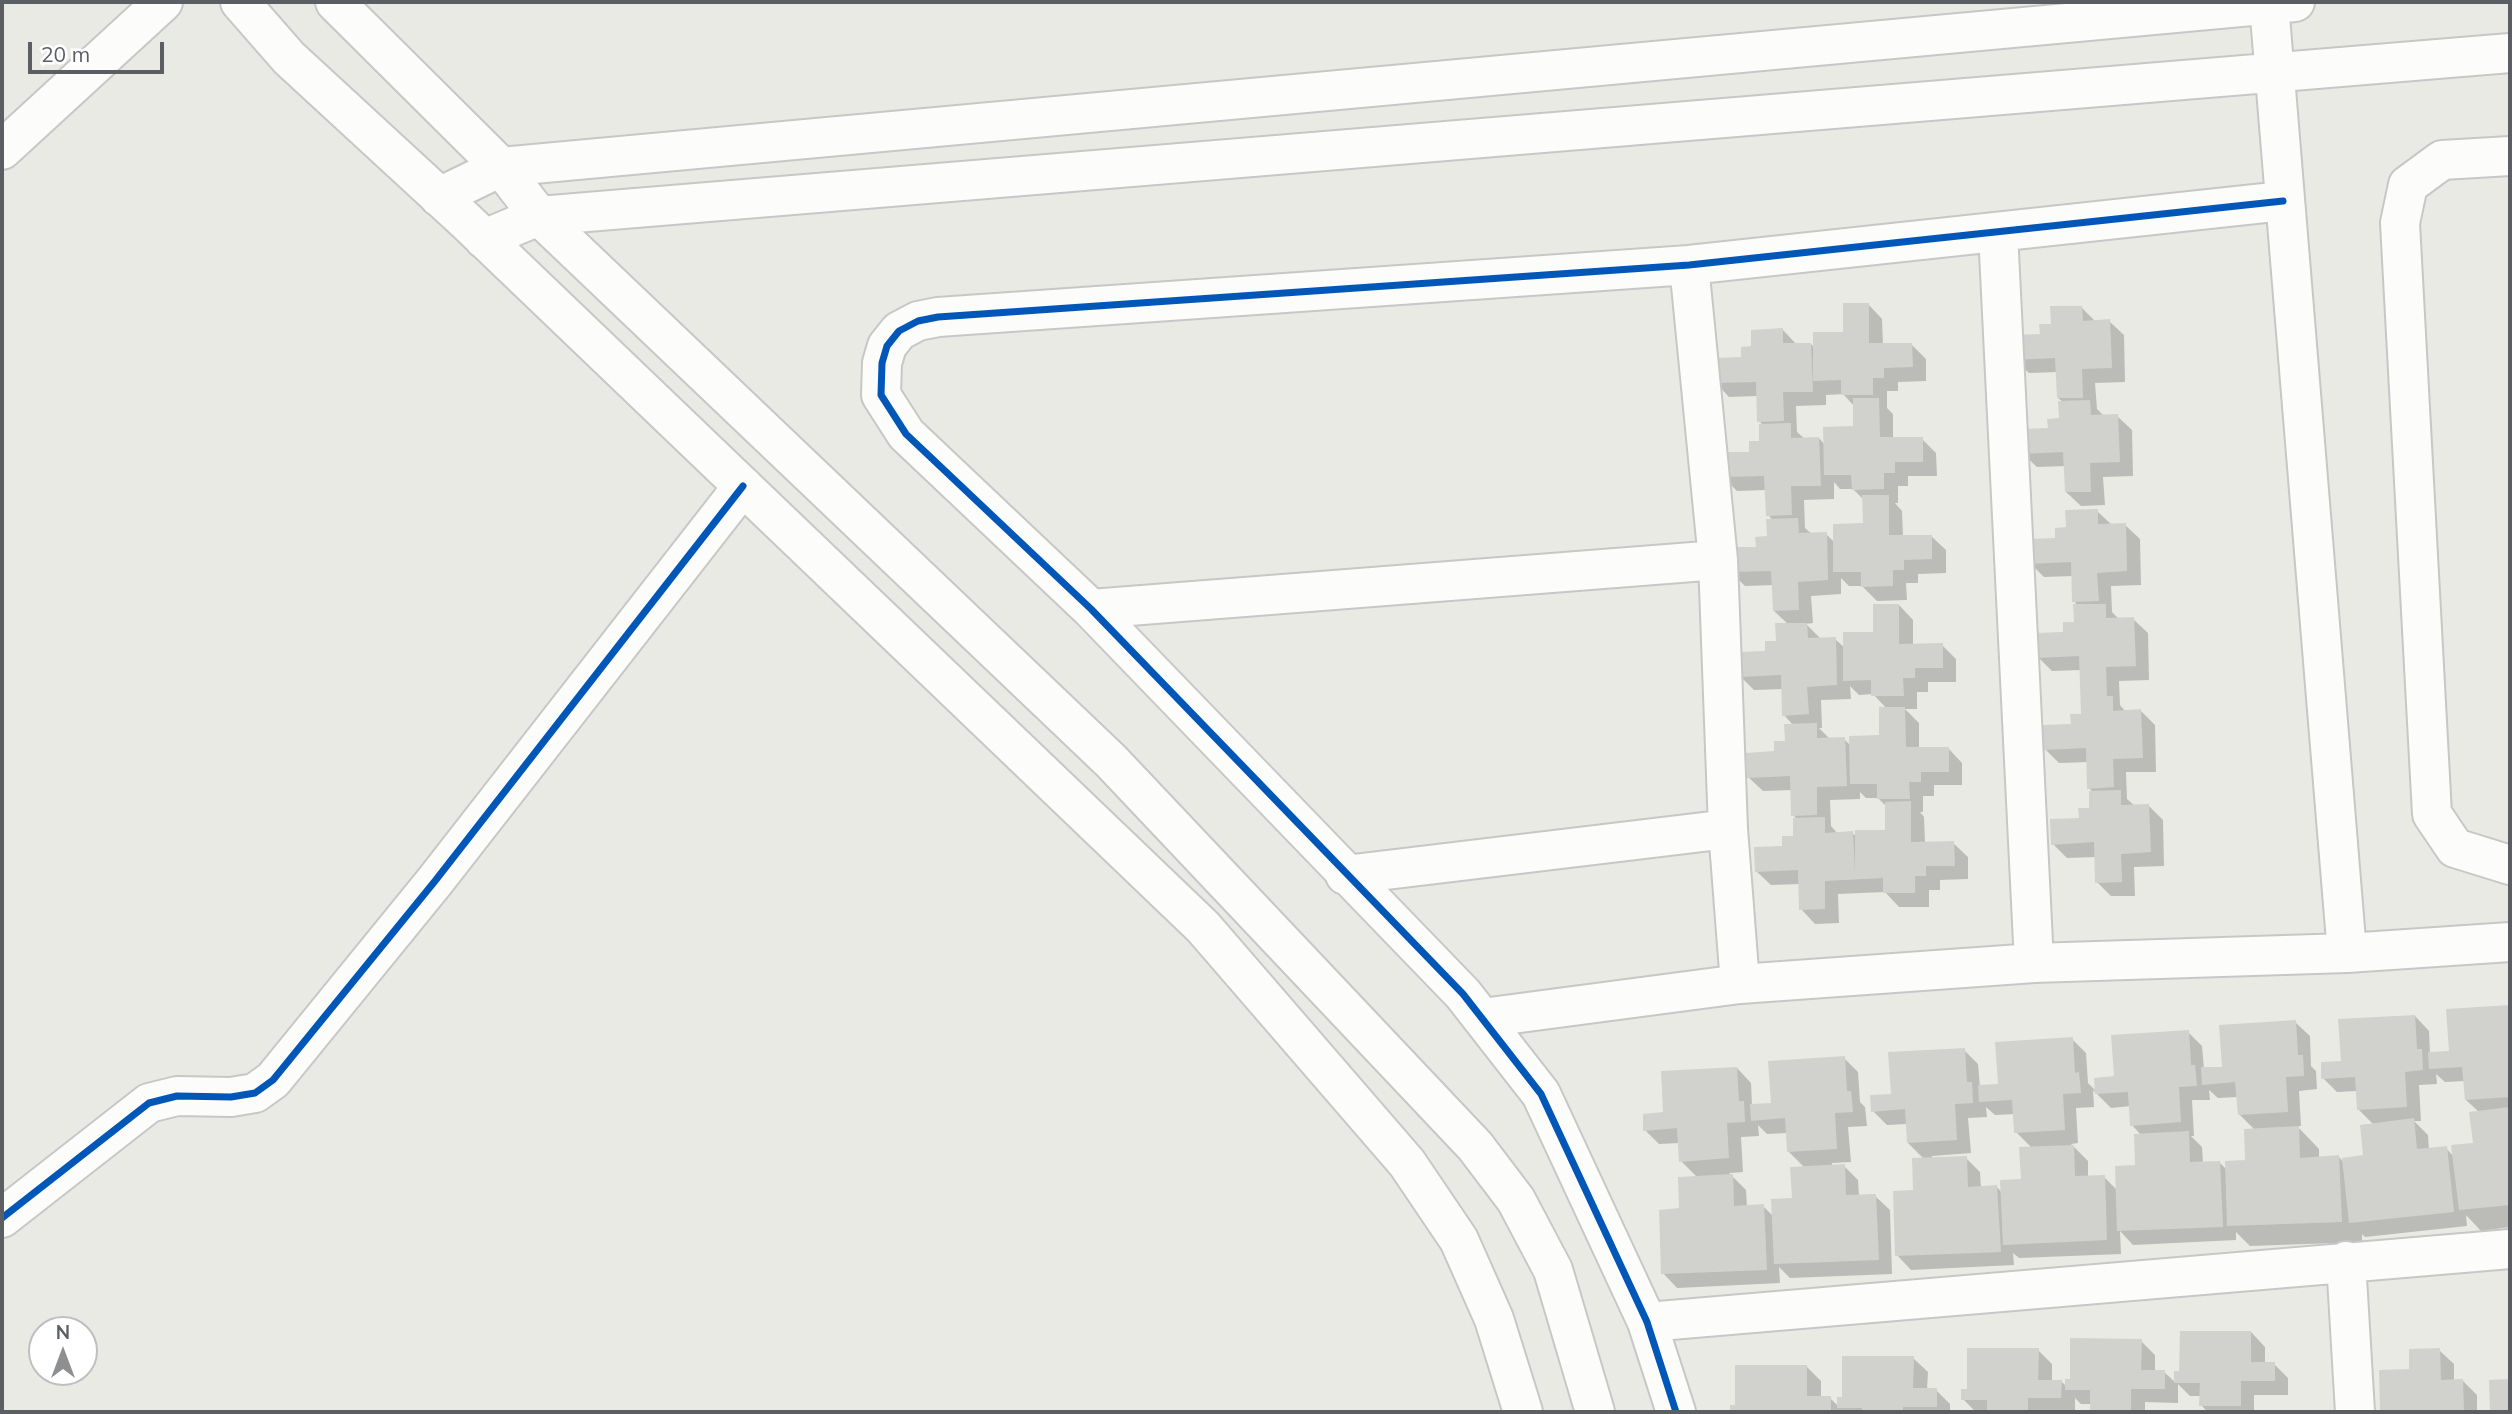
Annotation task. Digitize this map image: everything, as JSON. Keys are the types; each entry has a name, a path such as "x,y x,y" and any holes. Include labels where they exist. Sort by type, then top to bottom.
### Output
{"street":[{"path":"2,150 163,2"},
{"path":"240,2 289,58 484,239 1203,927 1407,1163 1459,1240 1494,1319 1523,1412"},
{"path":"335,2 501,166 539,216 1111,761 1475,1146 1516,1200 1553,1270 1595,1412"},
{"path":"439,197 501,166 2282,3 2274,73 2347,953"},
{"path":"484,239 539,216 2510,53"},
{"path":"2510,156 2442,160 2408,185 2400,223 2432,814 2455,848 2510,864"},
{"path":"1676,1412 1647,1322 1541,1094 1463,994 1345,875 1091,609 906,434 881,394 882,363 887,346 899,331 918,321 938,317 1689,265 2283,201"},
{"path":"1998,232 2034,963"},
{"path":"1689,265 1718,560 1728,829 1740,984"},
{"path":"2,1218 149,1103 177,1096 255,1093 273,1080 435,881 743,486"},
{"path":"1091,609 1718,560"},
{"path":"1345,875 1728,829"},
{"path":"1482,1018 1740,984 2034,963 2347,953 2510,942"},
{"path":"1647,1322 2510,1249"},
{"path":"2346,1261 2355,1412"}],"building":[{"path":"1843,303 1869,303 1869,343 1912,343 1913,367 1884,368 1884,378 1873,378 1873,395 1841,395 1841,380 1813,381 1813,332 1843,332"},
{"path":"2050,306 2082,306 2083,321 2110,319 2112,368 2082,369 2083,398 2057,398 2055,358 2013,360 2011,335 2040,334 2039,324 2051,324"},
{"path":"1783,328 1783,343 1811,343 1813,392 1783,392 1784,421 1757,422 1756,382 1713,383 1713,358 1741,357 1741,347 1751,346 1751,330"},
{"path":"1853,398 1879,398 1880,437 1923,437 1923,462 1895,462 1895,473 1884,473 1884,489 1852,490 1851,475 1824,475 1823,427 1853,426"},
{"path":"2090,400 2091,415 2118,414 2120,462 2090,463 2091,492 2065,492 2063,452 2021,454 2019,429 2048,428 2047,419 2059,418 2058,401"},
{"path":"1791,423 1791,438 1819,437 1821,486 1791,486 1792,515 1766,516 1764,476 1721,477 1721,452 1749,452 1749,441 1759,441 1759,424"},
{"path":"1862,495 1889,495 1889,535 1932,535 1932,559 1904,560 1904,570 1893,570 1893,586 1861,587 1861,572 1833,572 1833,524 1863,523"},
{"path":"2098,509 2098,524 2126,523 2127,571 2097,573 2099,601 2072,602 2071,562 2028,564 2027,539 2055,538 2055,528 2066,527 2065,510"},
{"path":"1798,518 1799,533 1827,532 1828,580 1798,582 1799,610 1773,611 1771,571 1729,572 1727,547 1756,547 1755,537 1767,536 1766,519"},
{"path":"1873,604 1899,604 1899,644 1943,643 1943,668 1915,668 1915,678 1903,678 1904,696 1871,696 1871,680 1843,681 1843,632 1873,632"},
{"path":"2073,604 2106,604 2106,618 2134,617 2136,666 2106,667 2107,696 2113,696 2113,711 2141,709 2143,758 2113,759 2114,787 2087,789 2086,748 2043,750 2042,725 2071,724 2070,714 2081,714 2079,656 2036,658 2035,633 2063,632 2063,622 2074,622"},
{"path":"1775,623 1807,623 1808,638 1836,637 1837,685 1807,687 1809,714 1782,716 1781,675 1738,677 1737,652 1765,651 1765,641 1776,641"},
{"path":"1879,707 1905,707 1906,747 1949,747 1949,772 1921,772 1921,782 1909,782 1910,799 1877,799 1877,784 1850,784 1849,736 1879,735"},
{"path":"1817,723 1817,738 1845,737 1847,786 1817,787 1817,815 1791,816 1790,776 1747,778 1746,753 1774,751 1774,741 1785,741 1784,724"},
{"path":"2121,790 2121,805 2149,804 2151,852 2121,854 2122,882 2095,883 2094,842 2051,845 2050,819 2079,818 2078,808 2089,808 2089,791"},
{"path":"1911,801 1911,842 1954,841 1955,866 1926,866 1926,876 1915,876 1915,893 1883,893 1883,878 1825,881 1825,909 1799,910 1798,870 1755,872 1754,847 1782,846 1782,836 1793,836 1793,818 1825,817 1825,833 1853,831 1855,874 1855,830 1885,830 1885,802"},
{"path":"2510,1005 2510,1097 2465,1100 2462,1067 2429,1069 2428,1052 2449,1051 2446,1009"},
{"path":"2415,1015 2417,1049 2422,1049 2423,1070 2405,1072 2407,1107 2357,1110 2355,1077 2321,1079 2321,1062 2341,1061 2338,1019"},
{"path":"2296,1020 2298,1055 2303,1055 2304,1076 2286,1077 2288,1112 2238,1115 2235,1082 2202,1085 2201,1067 2222,1067 2219,1025"},
{"path":"2189,1030 2191,1065 2195,1065 2197,1086 2179,1087 2181,1122 2130,1126 2128,1092 2095,1094 2094,1078 2114,1076 2111,1035"},
{"path":"2073,1037 2075,1073 2079,1072 2081,1093 2063,1094 2065,1130 2014,1133 2012,1100 1979,1102 1978,1085 1998,1084 1995,1042"},
{"path":"1965,1048 1967,1082 1972,1082 1973,1103 1955,1104 1957,1140 1907,1143 1905,1109 1871,1112 1870,1095 1891,1094 1888,1052"},
{"path":"1845,1056 1847,1091 1851,1091 1853,1112 1835,1113 1837,1149 1787,1152 1785,1118 1751,1121 1750,1104 1771,1103 1768,1061"},
{"path":"1737,1067 1739,1101 1744,1101 1745,1122 1727,1123 1729,1158 1679,1162 1677,1128 1643,1131 1643,1114 1663,1112 1661,1071"},
{"path":"2510,1107 2510,1205 2459,1210 2451,1145 2473,1143 2469,1112"},
{"path":"2414,1118 2417,1149 2447,1146 2454,1212 2349,1223 2342,1158 2363,1155 2360,1125"},
{"path":"2299,1126 2300,1158 2339,1155 2342,1222 2227,1226 2225,1161 2245,1160 2244,1129"},
{"path":"2189,1131 2190,1162 2220,1161 2223,1227 2117,1231 2115,1166 2135,1165 2134,1134"},
{"path":"2074,1145 2075,1176 2105,1175 2107,1240 2003,1245 2000,1180 2021,1179 2019,1147"},
{"path":"1967,1156 1968,1187 1997,1185 2001,1252 1895,1256 1893,1191 1913,1190 1912,1158"},
{"path":"1845,1164 1846,1195 1876,1194 1879,1260 1774,1264 1771,1199 1792,1198 1790,1167"},
{"path":"1733,1174 1734,1206 1764,1204 1767,1270 1661,1274 1659,1210 1679,1208 1678,1177"},
{"path":"2180,1331 2251,1331 2251,1362 2275,1362 2275,1381 2241,1381 2241,1406 2199,1406 2200,1383 2174,1383 2174,1371 2179,1371"},
{"path":"2070,1338 2142,1339 2141,1370 2165,1370 2165,1389 2131,1389 2131,1412 2090,1412 2090,1390 2065,1390 2065,1379 2070,1379"},
{"path":"1967,1348 2039,1348 2038,1380 2062,1380 2061,1398 2028,1398 2028,1412 1987,1412 1987,1400 1961,1400 1961,1389 1967,1389"},
{"path":"2440,1348 2441,1380 2463,1379 2464,1412 2380,1412 2379,1370 2409,1369 2409,1349"},
{"path":"1842,1356 1914,1356 1913,1388 1937,1388 1937,1407 1903,1407 1903,1412 1862,1412 1862,1408 1837,1408 1837,1397 1842,1397"},
{"path":"1735,1365 1807,1365 1807,1396 1831,1396 1831,1412 1730,1412 1730,1405 1735,1405"},
{"path":"2510,1379 2510,1412 2490,1412 2489,1380"}],"cycle path":[{"path":"1676,1412 1647,1322 1541,1094 1463,994 1091,609 906,434 881,395 882,363 887,346 899,331 918,321 938,317 1689,265 2283,201"},
{"path":"2,1218 149,1103 177,1096 231,1097 255,1093 273,1080 435,881 743,486"}]}
